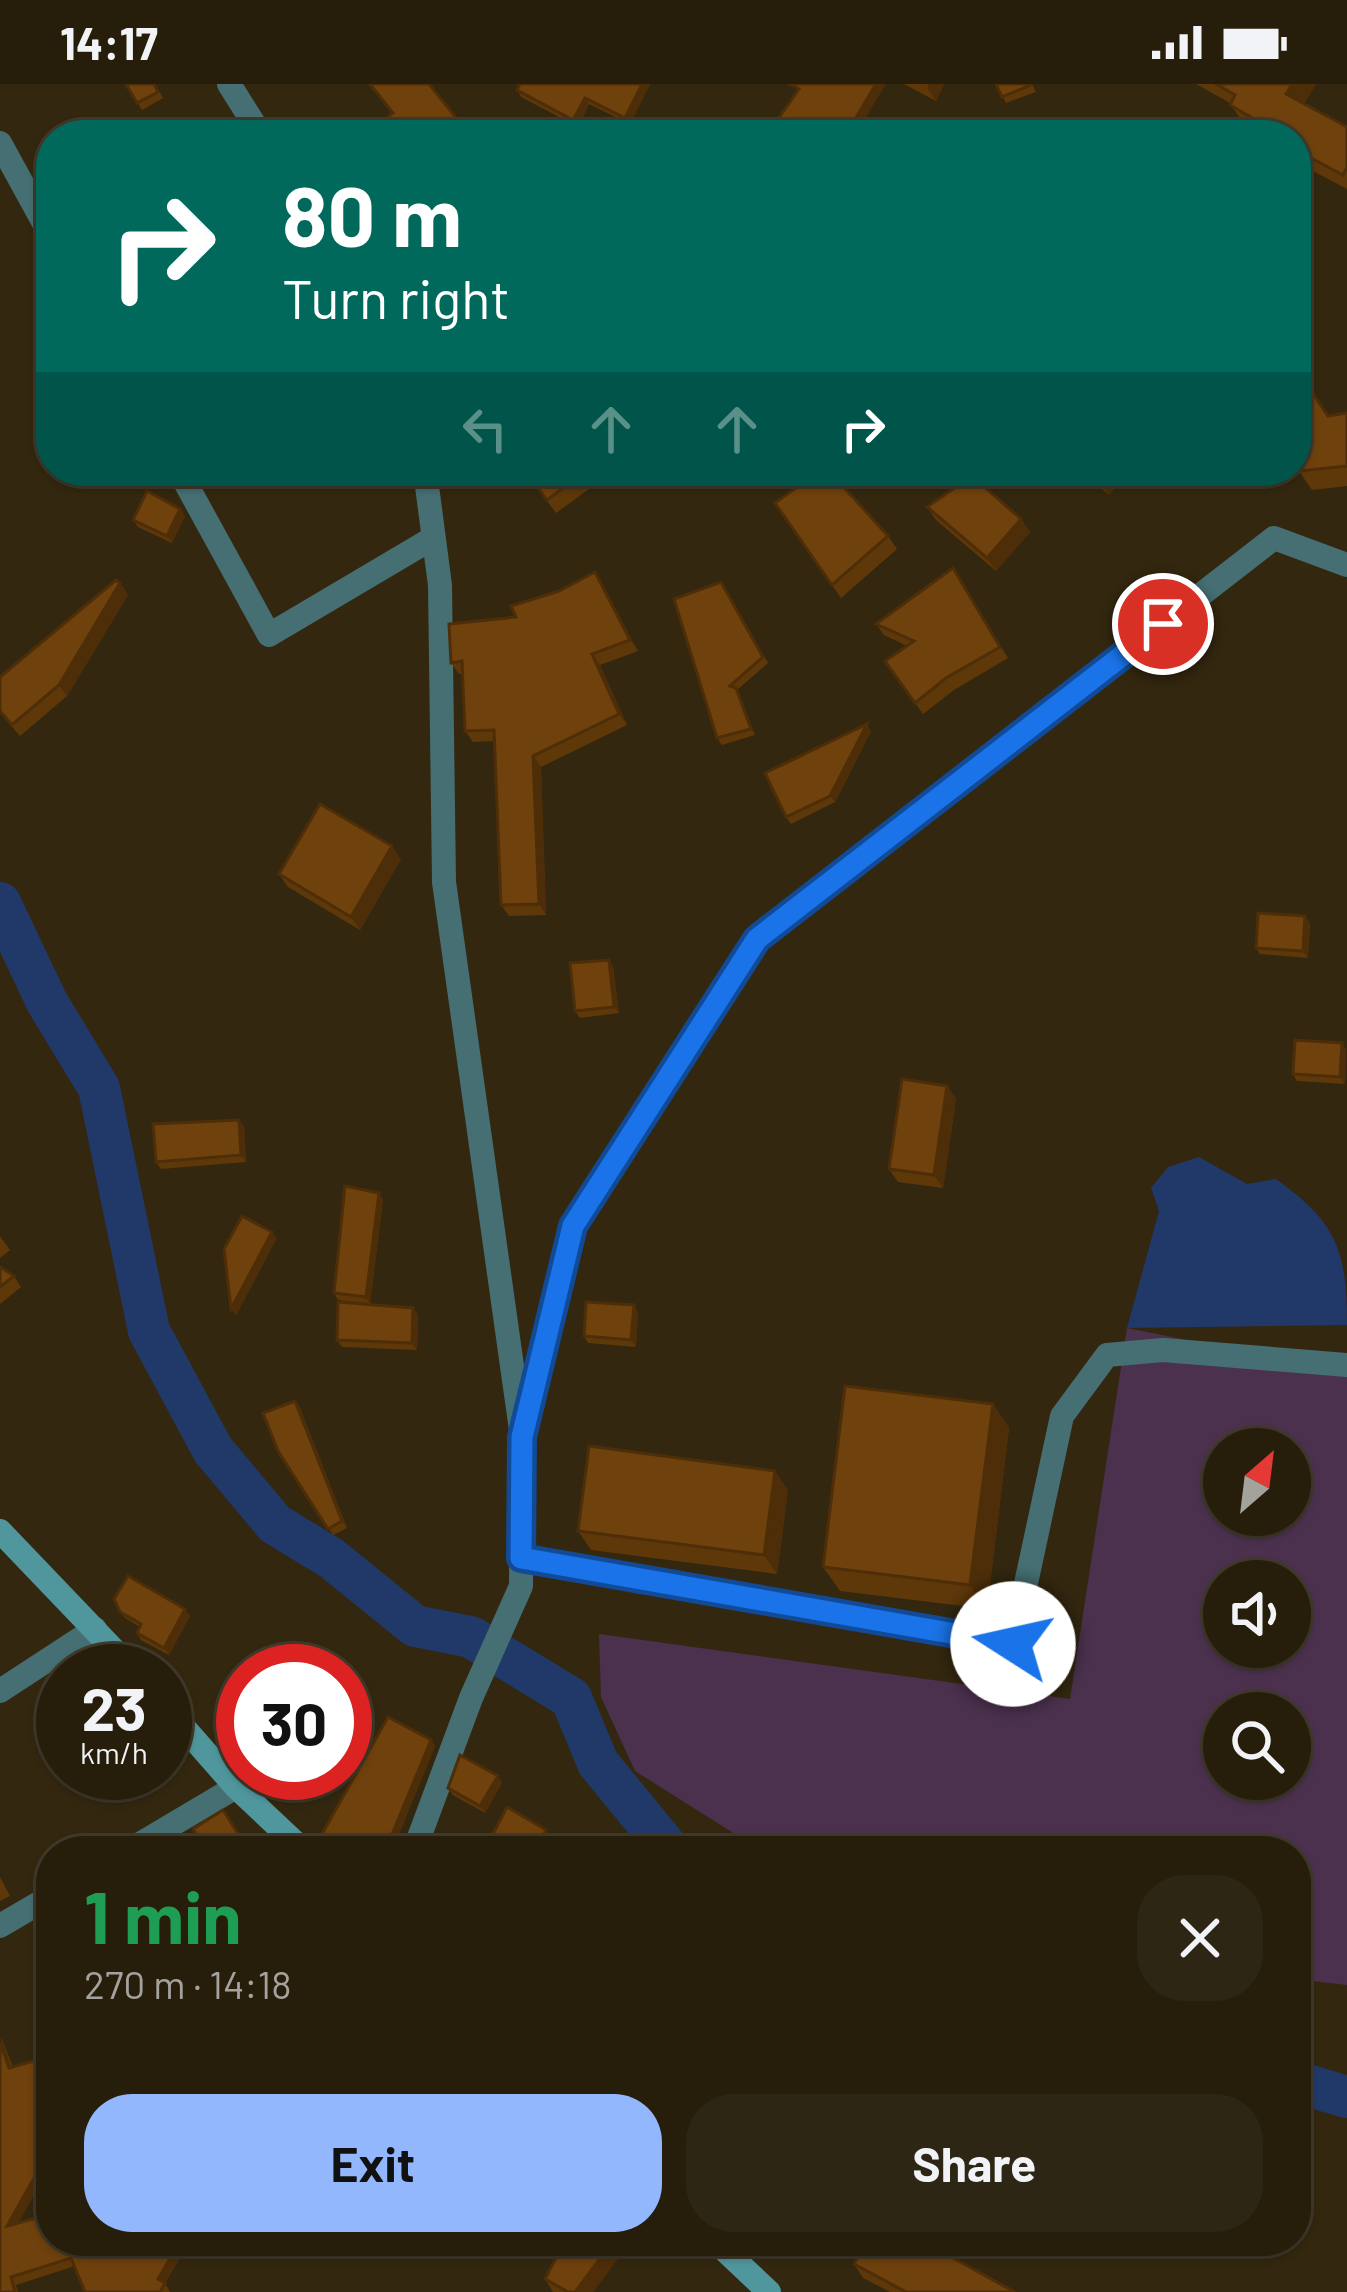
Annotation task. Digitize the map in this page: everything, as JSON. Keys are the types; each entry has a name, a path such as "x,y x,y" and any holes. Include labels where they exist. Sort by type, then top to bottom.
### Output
{"main road":[{"path":"0,1531 109,1644"},
{"path":"192,1737 216,1764"},
{"path":"250,1800 288,1836"},
{"path":"731,2256 769,2292"}],"street":[{"path":"229,84 252,120"},
{"path":"0,143 36,209"},
{"path":"187,486 269,635 433,538"},
{"path":"420,1836 521,1586 522,1437 445,882 440,585 427,486"},
{"path":"522,1437 573,1226 757,939 1274,538 1347,565"},
{"path":"521,1558 1013,1644 1062,1416 1107,1355 1163,1350 1347,1365"},
{"path":"0,1691 95,1629"},
{"path":"153,1836 216,1799"},
{"path":"0,1926 36,1905"}],"shaded area":[{"path":"1127,1328 1347,1372 1347,1985 1311,1981 1311,1836 738,1836 635,1771 601,1697 599,1634 1070,1699"}],"water":[{"path":"1199,1157 1247,1184 1276,1179 1313,1210 1341,1257 1347,1325 1127,1328 1159,1211 1151,1188 1168,1167"}],"building":[{"path":"126,84 154,84 158,92 137,103"},
{"path":"370,84 429,84 458,120 384,120 393,113"},
{"path":"520,84 642,84 625,118 585,98 573,120 517,90"},
{"path":"790,84 876,84 855,120 777,120 799,89"},
{"path":"996,84 1030,84 1031,85 1002,97"},
{"path":"1216,84 1292,84 1286,94 1347,127 1343,175 1311,158 1311,120 1256,120 1230,105 1235,95"},
{"path":"1311,390 1328,416 1347,413 1347,466 1311,470"},
{"path":"536,486 566,486 547,500"},
{"path":"798,486 843,486 888,536 832,585 775,503"},
{"path":"957,486 983,486 1021,519 987,558 927,507"},
{"path":"147,491 180,509 167,536 133,520"},
{"path":"953,568 1000,647 946,678 915,703 885,661 914,641 876,624"},
{"path":"595,572 630,640 592,654 619,714 533,756 539,904 501,905 494,730 465,731 462,661 451,663 449,624 516,617 511,606 559,591"},
{"path":"116,580 120,583 59,685 12,725 0,711 0,677"},
{"path":"721,582 763,657 730,686 736,688 751,729 717,738 674,599"},
{"path":"867,724 830,796 786,817 765,773"},
{"path":"320,804 392,846 351,917 279,874"},
{"path":"1258,913 1305,916 1303,951 1256,948"},
{"path":"609,960 614,1007 575,1011 570,963"},
{"path":"1295,1040 1342,1043 1340,1077 1293,1074"},
{"path":"902,1079 947,1086 934,1175 889,1169"},
{"path":"239,1120 241,1155 156,1162 153,1124"},
{"path":"345,1186 379,1193 366,1297 334,1293"},
{"path":"242,1216 272,1232 231,1309 224,1249"},
{"path":"0,1267 14,1276 0,1287"},
{"path":"338,1302 413,1308 412,1343 337,1340"},
{"path":"586,1302 634,1305 631,1340 584,1336"},
{"path":"845,1386 993,1404 970,1585 823,1567"},
{"path":"295,1401 342,1521 328,1529 278,1451 263,1413"},
{"path":"589,1446 775,1471 764,1555 578,1531"},
{"path":"128,1576 185,1609 166,1644 157,1644 137,1633 141,1624 120,1612 114,1599"},
{"path":"388,1717 431,1740 391,1836 322,1834 341,1800 372,1800 372,1745"},
{"path":"460,1755 498,1776 480,1806 448,1788"},
{"path":"507,1807 546,1830 543,1836 492,1836"},
{"path":"223,1810 239,1836 197,1836 193,1829"},
{"path":"0,2042 9,2068 36,2060 36,2175 7,2226 36,2218 36,2256 171,2256 158,2279 165,2283 160,2292 85,2292 71,2258 11,2277 15,2292 0,2292"},
{"path":"557,2256 602,2256 575,2292 545,2279"},
{"path":"859,2256 949,2256 1015,2292 906,2292 854,2264"}],"waterway":[{"path":"0,903 47,1002 99,1088 149,1331 213,1450 275,1524 331,1558 415,1626 471,1637 571,1698 598,1763 658,1836"},
{"path":"1311,2086 1347,2097"}],"route":[{"path":"1013,1644 521,1558 522,1437 573,1226 757,939 1163,624"}]}
